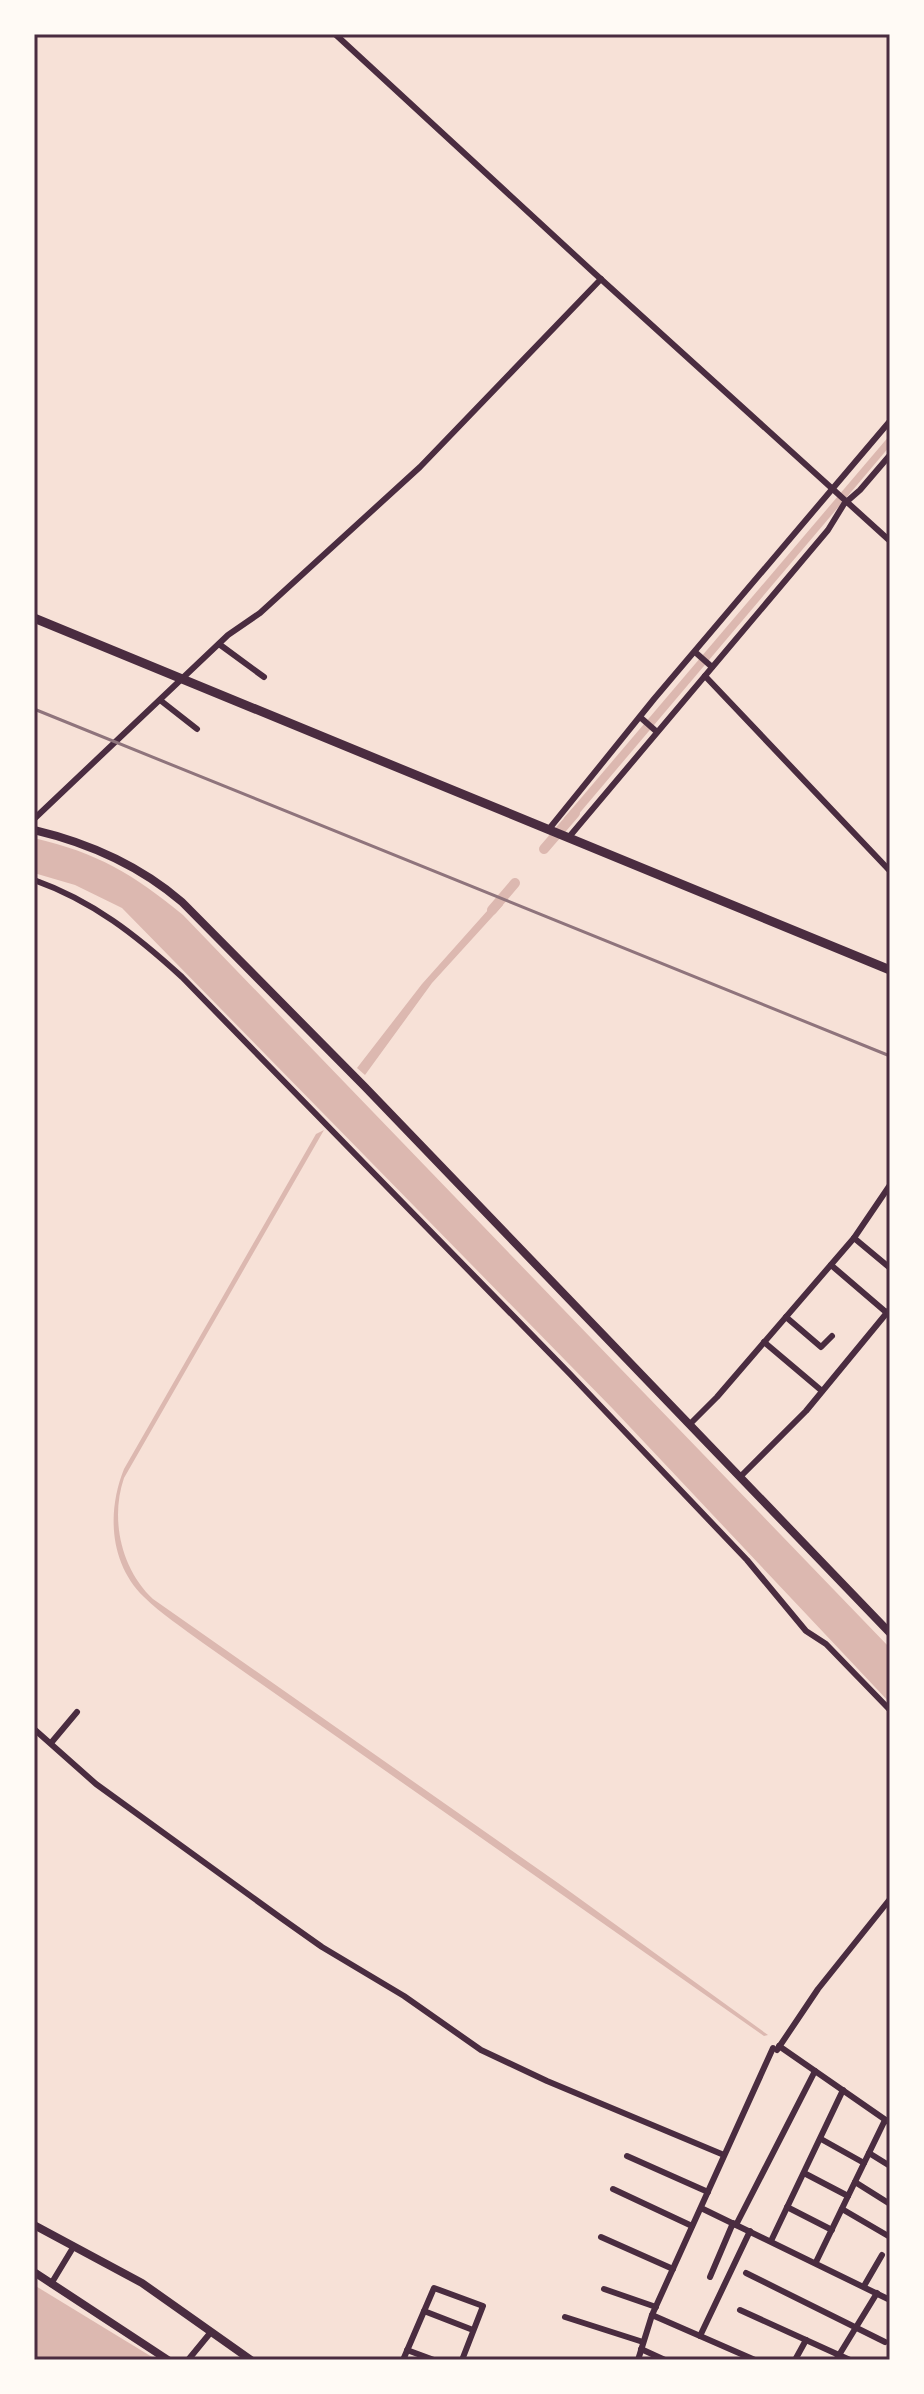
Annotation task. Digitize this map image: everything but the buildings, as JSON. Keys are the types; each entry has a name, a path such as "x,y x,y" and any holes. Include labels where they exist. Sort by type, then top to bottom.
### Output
{"main road":[{"path":"34,618 890,970"},
{"path":"34,830 87,845 117,858 154,880 182,902 365,1087 890,1633"},
{"path":"34,2225 142,2283 251,2360"},
{"path":"34,2272 168,2360"}],"street":[{"path":"335,34 890,541"},
{"path":"34,819 181,678 260,613 420,467 601,279"},
{"path":"549,829 890,421"},
{"path":"569,837 828,530 847,501 890,455"},
{"path":"219,644 264,677"},
{"path":"695,652 712,667"},
{"path":"705,676 890,871"},
{"path":"160,700 197,729"},
{"path":"640,717 657,732"},
{"path":"34,880 80,899 112,918 142,940 182,977 569,1373 747,1560 806,1631 826,1644 890,1710"},
{"path":"690,1424 854,1238 890,1185"},
{"path":"883,1196 890,1201"},
{"path":"854,1238 890,1268"},
{"path":"740,1477 791,1428 888,1311 831,1265"},
{"path":"786,1317 821,1347 832,1336"},
{"path":"764,1342 822,1391"},
{"path":"51,1743 77,1712"},
{"path":"34,1729 96,1784 291,1926 404,1996 490,2055 724,2155"},
{"path":"638,2360 654,2311 776,2048 818,1989 890,1899"},
{"path":"776,2048 888,2121 816,2262"},
{"path":"710,2277 815,2071"},
{"path":"771,2241 843,2090"},
{"path":"821,2139 864,2163"},
{"path":"869,2153 890,2166"},
{"path":"627,2156 708,2192"},
{"path":"804,2173 848,2196"},
{"path":"855,2182 890,2204"},
{"path":"613,2189 692,2226"},
{"path":"787,2207 832,2230"},
{"path":"701,2208 890,2300"},
{"path":"842,2209 890,2237"},
{"path":"700,2336 750,2231"},
{"path":"601,2237 673,2269"},
{"path":"51,2284 74,2246"},
{"path":"864,2286 882,2255"},
{"path":"746,2273 885,2342"},
{"path":"403,2360 434,2288 483,2306 462,2360"},
{"path":"604,2289 755,2360"},
{"path":"837,2358 877,2293"},
{"path":"740,2310 837,2358 850,2360"},
{"path":"424,2311 473,2330"},
{"path":"565,2317 642,2346 665,2360"},
{"path":"188,2360 211,2332"},
{"path":"795,2360 806,2340"},
{"path":"407,2350 434,2360"}],"shaded area":[{"path":"890,435 890,446 572,822 564,818"},
{"path":"34,838 77,851 114,867 183,915 890,1648 890,1703 613,1409 122,908 75,885 34,873"},
{"path":"496,901 503,905 432,983 365,1075 357,1068 422,984"},
{"path":"324,1130 124,1478 118,1510 119,1526 121,1543 133,1573 153,1599 558,1883 768,2035 764,2036 203,1643 144,1597 124,1569 114,1536 114,1519 124,1469 316,1134"},
{"path":"34,2285 157,2360 34,2360"}],"waterway":[{"path":"544,849 575,813"},
{"path":"492,910 515,883"}],"railway":[{"path":"34,709 890,1056"}]}
